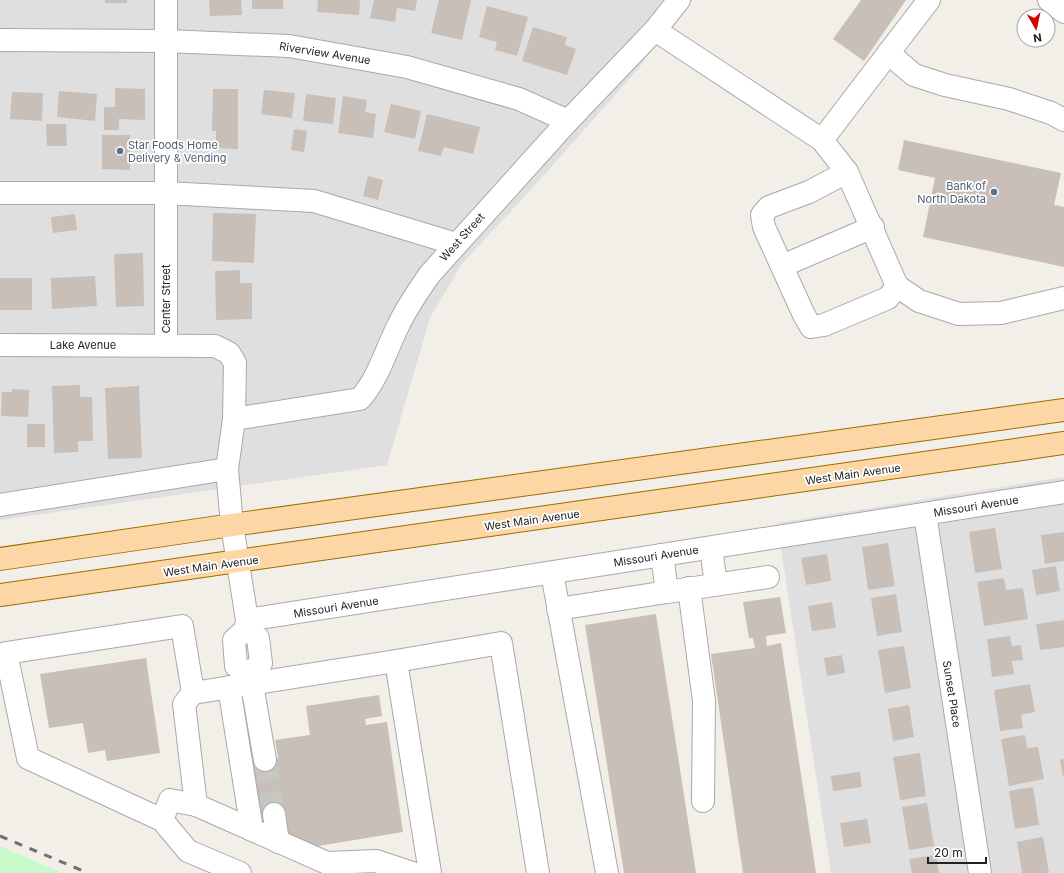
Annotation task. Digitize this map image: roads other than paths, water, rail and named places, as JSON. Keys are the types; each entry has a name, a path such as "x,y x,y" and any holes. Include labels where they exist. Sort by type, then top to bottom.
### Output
{"main road":[{"path":"0,559 232,525 1064,410"},
{"name":"West Main Avenue","path":"0,595 1064,443"}],"street":[{"name":"Center Street","path":"166,0 166,345 216,346 229,353 235,364 234,419 227,469 232,525 247,625"},
{"path":"822,140 930,0"},
{"path":"1049,0 1064,12"},
{"name":"West Street","path":"234,419 360,399 369,389 411,301 430,274 568,121 655,30 672,2"},
{"path":"655,30 822,140 847,172 873,227 897,286 919,301 959,314 1001,313 1064,298"},
{"name":"Riverview Avenue","path":"0,40 166,41 289,46 407,67 519,99 568,121"},
{"path":"888,53 914,75 945,85 1009,99 1051,113 1064,120"},
{"path":"847,172 808,192 769,207 762,215 764,227 812,327 824,324 888,298 897,286"},
{"path":"0,193 166,193 314,202 456,244"},
{"path":"782,266 873,227"},
{"name":"Lake Avenue","path":"0,345 166,345"},
{"path":"0,505 227,469"},
{"name":"Missouri Avenue","path":"247,625 662,555 1064,492"},
{"name":"Sunset Place","path":"925,514 980,873"},
{"path":"711,548 716,584"},
{"path":"662,555 667,592"},
{"path":"552,573 607,873"},
{"path":"558,609 768,577"},
{"path":"689,588 704,701 703,801"},
{"path":"247,625 258,638 261,663 251,678 265,760"},
{"path":"193,693 182,626 6,653 28,758 162,820 188,851 240,873"},
{"path":"196,805 184,704 193,693 229,687 251,678 396,661 501,643 538,873"},
{"path":"396,661 430,873"},
{"path":"229,687 252,830"},
{"path":"162,820 170,800 196,805 326,863 376,861 412,873"},
{"path":"274,814 278,842"}],"tunnel":[{"path":"265,760 274,814"}],"railway":[{"path":"0,836 88,873"}],"place":[{"name":"Star Foods Home Delivery & Vending","path":"120,151"},
{"name":"Bank of North Dakota","path":"994,192"}]}
